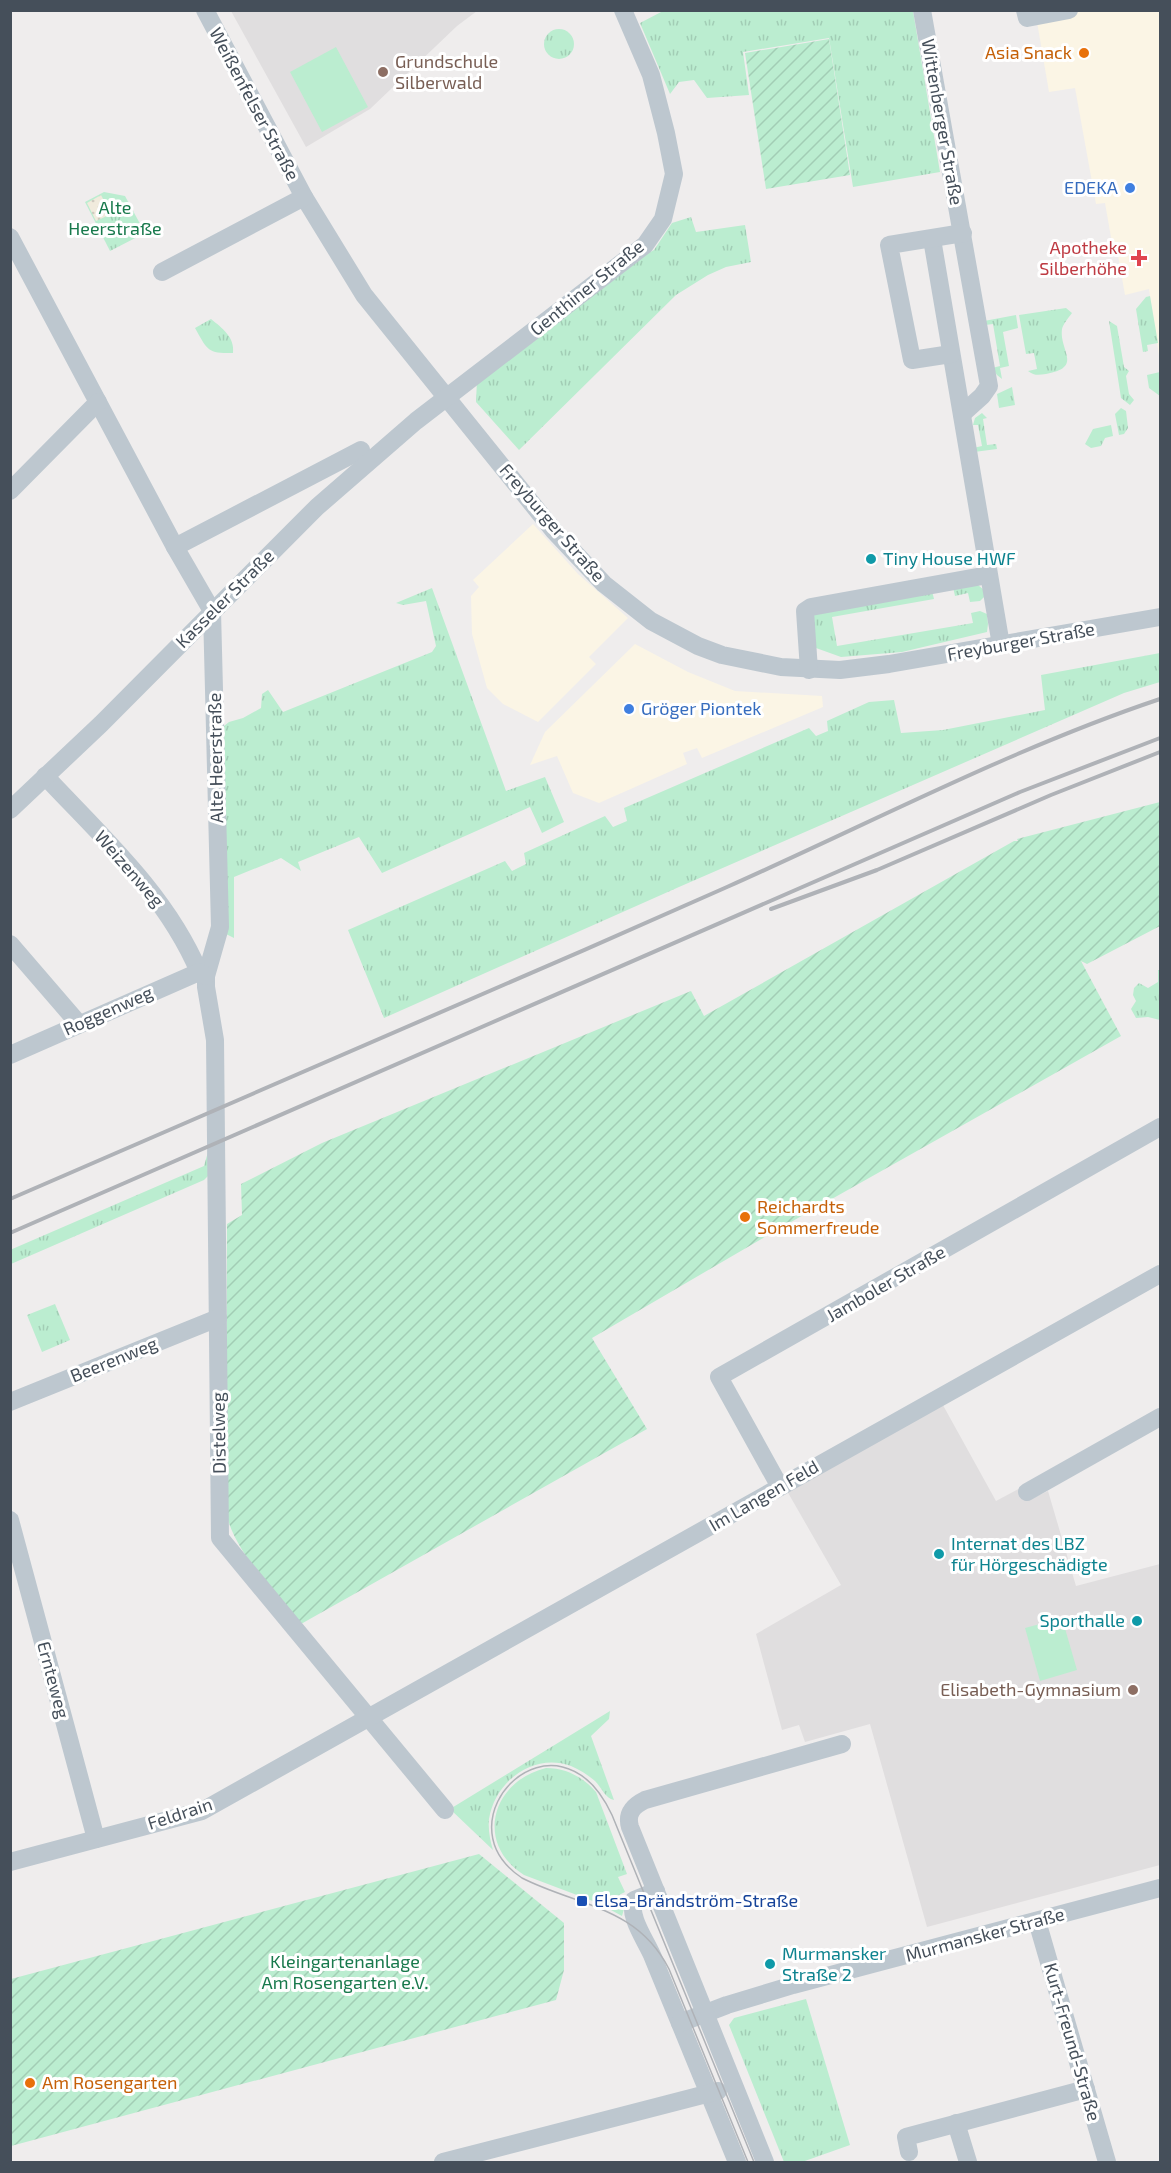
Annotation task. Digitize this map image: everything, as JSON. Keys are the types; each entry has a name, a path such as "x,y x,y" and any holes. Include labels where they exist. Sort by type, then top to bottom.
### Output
{"street":[{"name":"Weißenfelser Straße","path":"204,10 304,197 364,295 448,398"},
{"name":"Genthiner Straße","path":"448,398 645,244 663,219 674,174 651,75 623,10"},
{"name":"Wittenberger Straße","path":"922,10 963,233 988,386 982,396 962,414"},
{"path":"1025,10 1027,18 1069,10"},
{"name":"Weißenfelser Straße","path":"162,272 304,197"},
{"path":"951,354 912,360 889,245 963,233"},
{"name":"Alte Heerstraße","path":"10,237 175,547 212,611 220,927 202,974"},
{"path":"932,239 1000,645"},
{"name":"Kasseler Straße","path":"10,810 101,724 317,507 417,421 448,398"},
{"name":"Freyburger Straße","path":"448,398 554,531 604,584 632,608 684,639 722,655 750,662 809,670 840,670 889,664 1161,617"},
{"path":"10,490 98,402"},
{"path":"175,547 362,450"},
{"path":"809,670 805,612 811,607 988,575"},
{"name":"Weizenweg","path":"45,776 145,883 175,924 202,974"},
{"path":"10,944 79,1024"},
{"name":"Roggenweg","path":"10,1055 202,974"},
{"name":"Distelweg","path":"202,974 215,1040 220,1538 445,1810"},
{"name":"Jamboler Straße","path":"780,1487 719,1377 1161,1127"},
{"name":"Im Langen Feld","path":"368,1719 1161,1274"},
{"name":"Beerenweg","path":"10,1402 218,1318"},
{"path":"1027,1492 1161,1417"},
{"name":"Ernteweg","path":"10,1520 96,1839"},
{"name":"Feldrain","path":"10,1862 202,1811 368,1719"},
{"path":"765,2163 628,1821 634,1806 645,1800 842,1744"},
{"name":"Murmansker Straße","path":"705,2013 727,2004 793,1985 1161,1887"},
{"path":"656,1892 634,1900 632,1906 641,1934 737,2163"},
{"name":"Kurt-Freund-Straße","path":"1037,1921 1107,2163"},
{"path":"680,2023 705,2013"},
{"path":"443,2163 709,2094 734,2084"},
{"path":"909,2152 906,2137 1086,2089"},
{"path":"956,2123 968,2163"}],"shaded area":[{"path":"231,11 477,11 457,26 370,109 306,147"},
{"path":"1069,11 1160,11 1160,362 1149,289 1125,295 1116,244 1112,243 1105,203 1096,204 1075,88 1049,92 1036,16"},
{"path":"533,524 578,574 628,618 589,657 596,664 538,722 503,704 487,688 472,634 471,596 479,587 473,580"},
{"path":"635,644 688,672 735,691 822,696 823,707 702,758 697,748 683,753 687,764 599,803 573,793 557,756 530,765 545,732"},
{"path":"939,1398 996,1501 1024,1486 1031,1499 1048,1491 1076,1586 1160,1564 1160,1865 927,1927 870,1724 805,1742 799,1725 782,1730 756,1634 841,1585 783,1484"}],"green space":[{"path":"663,11 913,11 940,172 853,187 829,38 743,52 749,95 707,98 694,80 679,82 670,94 640,23"},
{"path":"559,29 570,33 574,44 570,55 559,59 548,55 544,44 548,33"},
{"path":"829,39 850,175 766,189 745,53"},
{"path":"336,47 368,107 322,132 290,72"},
{"name":"Alte Heerstraße","path":"104,192 125,196 145,233 110,251 85,202"},
{"path":"691,217 696,232 745,225 751,262 726,267 708,275 676,295 519,450 476,402 477,380 639,258 654,250 672,223"},
{"path":"1150,296 1158,343 1147,345 1148,351 1143,352 1136,309 1146,297"},
{"path":"1066,308 1072,313 1062,329 1067,362 1057,371 1039,375 1030,373 1028,371 1037,369 1034,353 1026,354 1019,315"},
{"path":"1016,315 1018,328 1003,332 1009,366 1000,368 1002,379 992,368 1000,366 993,324 985,325 984,321"},
{"path":"211,319 230,338 233,353 213,351 202,341 195,328"},
{"path":"1109,321 1117,326 1124,367 1129,371 1126,376 1129,394 1134,400 1130,405 1121,398"},
{"path":"1160,372 1160,396 1149,388 1147,375"},
{"path":"1012,387 1015,405 999,408 997,394"},
{"path":"1121,408 1126,411 1128,428 1124,434 1119,435 1115,414"},
{"path":"982,413 987,418 983,419 987,445 996,444 997,449 974,452 973,448 982,446 978,425 973,425 975,418"},
{"path":"1111,425 1113,436 1105,438 1101,446 1091,448 1085,444 1093,429"},
{"path":"978,585 984,590 985,596 980,601 970,602 968,593 955,596 953,587"},
{"path":"432,588 506,791 545,777 564,822 542,833 530,807 382,873 359,837 298,862 301,871 281,858 234,877 234,938 226,934 224,726 261,708 262,694 268,690 283,712 432,652 436,646 426,601 403,605 396,603"},
{"path":"932,591 934,599 832,617 837,646 973,623 971,613 980,611 987,614 987,632 902,652 841,657 816,648 812,617 816,613"},
{"path":"1160,653 1160,682 1124,693 384,1018 348,930 505,861 512,871 526,864 524,853 605,816 613,827 627,821 624,808 809,728 816,736 828,731 827,721 869,702 894,700 901,733 943,730 1045,710 1041,675"},
{"path":"1160,802 1160,926 1087,964 1081,961 1121,1036 775,1231 592,1338 647,1429 301,1624 248,1559 239,1545 226,1514 227,1224 242,1215 241,1184 322,1143 691,991 704,1016 1014,841 1018,841 1017,839"},
{"path":"1158,970 1160,970 1160,1020 1148,1017 1136,1018 1131,1009 1136,1001 1133,995 1134,988 1139,983 1148,988 1158,982"},
{"path":"208,1152 208,1176 204,1180 11,1264 10,1250 204,1166"},
{"path":"55,1304 70,1340 42,1352 27,1315"},
{"path":"1062,1618 1077,1670 1040,1681 1025,1628"},
{"path":"610,1711 609,1719 591,1736 614,1800 606,1795 592,1779 571,1766 543,1763 530,1767 518,1773 508,1782 493,1805 489,1827 493,1850 450,1809"},
{"path":"546,1768 574,1774 596,1792 627,1874 618,1877 625,1892 619,1895 624,1909 622,1916 598,1903 524,1875 508,1862 499,1847 495,1831 496,1814 502,1799 513,1786 528,1775"},
{"name":"Kleingartenanlage Am Rosengarten e.V.","path":"479,1854 564,1923 564,1970 556,2000 11,2146 11,1979"},
{"path":"806,1999 850,2145 802,2162 784,2162 729,2025 734,2018"}],"sand":[{"path":"101,195 111,214 96,221 87,203"}],"tram line":[{"path":"748,2162 669,1969 656,1948 640,1932 604,1910 522,1878 499,1854 492,1827 498,1801 514,1780 536,1768 562,1767 589,1781 612,1815 754,2162"}],"railway":[{"path":"10,1199 638,927 1050,740 1160,699"},
{"path":"10,1233 1020,792 1160,738"},
{"path":"771,909 877,870 1051,795 1160,752"}],"place":[{"name":"Asia Snack","path":"1084,53"},
{"name":"Grundschule Silberwald","path":"383,72"},
{"name":"EDEKA","path":"1130,188"},
{"name":"Apotheke Silberhöhe","path":"1139,258"},
{"name":"Tiny House HWF","path":"871,559"},
{"name":"Gröger Piontek","path":"629,709"},
{"name":"Reichardts Sommerfreude","path":"745,1217"},
{"name":"Internat des LBZ für Hörgeschädigte","path":"939,1554"},
{"name":"Sporthalle","path":"1137,1621"},
{"name":"Elisabeth-Gymnasium","path":"1133,1690"},
{"name":"Elsa-Brändström-Straße","path":"582,1901"},
{"name":"Murmansker Straße 2","path":"770,1964"},
{"name":"Am Rosengarten","path":"30,2083"}]}
